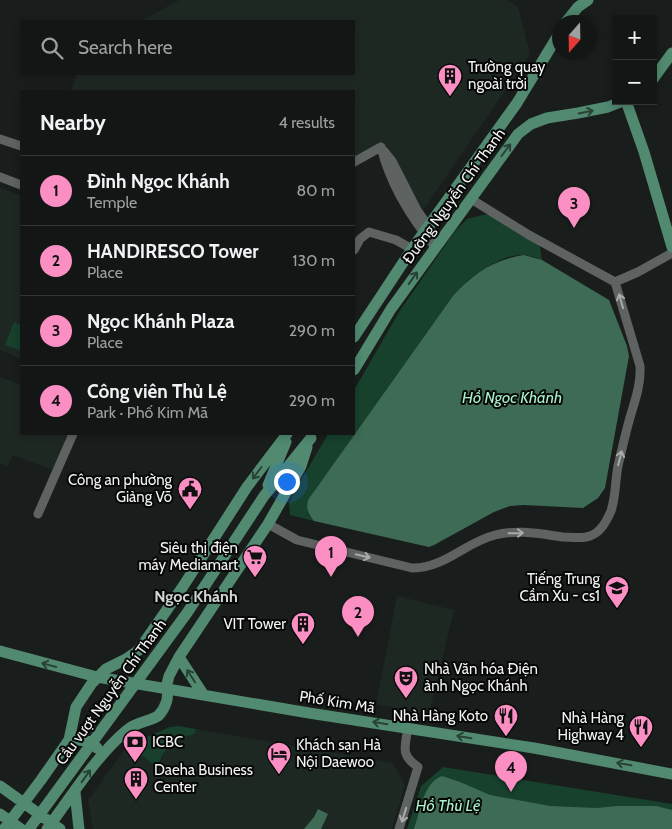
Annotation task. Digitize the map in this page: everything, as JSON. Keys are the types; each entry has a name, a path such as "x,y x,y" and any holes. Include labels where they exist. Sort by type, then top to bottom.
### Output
{"main road":[{"path":"574,4 588,0"},
{"name":"Đường Nguyễn Chí Thanh","path":"355,335 412,249 528,86 552,46"},
{"path":"657,74 672,53"},
{"name":"Đường Nguyễn Chí Thanh","path":"355,368 391,309 518,134 531,124 546,118 578,114 614,105"},
{"path":"626,105 644,152 672,247"},
{"path":"503,122 518,134"},
{"path":"7,825 69,740 76,707 97,677 106,669 126,659 138,650 156,627 247,487 287,435"},
{"name":"Cầu vượt Nguyễn Chí Thanh","path":"264,496 288,435"},
{"path":"0,786 53,827 100,756 131,726 158,716 168,699 166,688 169,676 179,657 268,524 301,466 312,436"},
{"name":"Cầu vượt Nguyễn Chí Thanh","path":"29,829 187,613 264,496 312,436"},
{"path":"156,627 158,639 161,643 169,646 178,646 189,642"},
{"name":"Phố Kim Mã","path":"0,651 97,677 554,752 672,774"},
{"path":"179,657 203,694"},
{"path":"69,740 88,741 96,745 100,756"},
{"path":"75,792 79,829"},
{"path":"0,809 11,794"},
{"path":"0,814 7,825 21,829"}],"street":[{"path":"0,138 20,146"},
{"path":"355,161 381,147 392,161 426,229 437,244"},
{"path":"0,177 20,185"},
{"path":"268,524 297,540 423,569 450,557 482,538 501,533 518,532 588,537 600,530 615,500 618,468 641,375 615,282 535,238 471,199"},
{"path":"355,248 360,239 369,232 396,240 412,249"},
{"path":"615,282 638,272 672,252"},
{"path":"38,514 73,435"},
{"path":"399,829 418,768 409,761 404,752 408,728"}],"shaded area":[{"path":"179,0 507,0 518,7 530,54 415,222 380,151 355,159 355,90 71,90 77,75 355,75 355,20 143,20"},
{"path":"0,187 20,196 20,359 0,350"},
{"path":"498,214 538,235 542,260 525,255 508,257 486,268 467,281 308,514 314,521 290,515 289,503 294,492 327,435 355,435 355,388 399,312 455,231 467,219 482,215"},
{"path":"14,322 20,325 20,351 5,345"},
{"path":"0,377 20,385 20,435 68,435 55,471 13,455 8,466 0,463"},
{"path":"397,596 454,610 429,714 376,704"},
{"path":"179,726 196,729 195,734 181,738 171,745 163,754 158,768 128,745 170,727"},
{"name":"Khách sạn Hà Nội Daewoo","path":"196,729 393,763 405,785 392,829 93,829 88,800 128,745 158,768 165,751 179,738 195,734"},
{"name":"Hồ Thủ Lệ","path":"443,767 672,804 672,829 407,829 421,786"}],"water":[{"name":"Hồ Ngọc Khánh","path":"524,255 542,260 609,300 627,346 629,356 605,488 598,498 583,508 510,506 494,512 429,547 314,521 308,511 308,500 453,296 476,274 493,264"},
{"name":"Hồ Thủ Lệ","path":"442,776 490,795 550,806 596,808 656,806 672,810 672,829 414,829 426,791 430,785"},
{"path":"318,809 328,814 321,829 304,829 314,817"}],"place":[{"name":"Trường quay ngoài trời","path":"450,97"},
{"name":"Ngọc Khánh Plaza","path":"574,228"},
{"name":"Công an phường Giảng Võ","path":"190,510"},
{"name":"Đình Ngọc Khánh","path":"331,577"},
{"name":"Siêu thị điện máy Mediamart","path":"255,578"},
{"name":"Tiếng Trung Cầm Xu - cs1","path":"617,609"},
{"name":"HANDIRESCO Tower","path":"358,637"},
{"name":"VIT Tower","path":"303,645"},
{"name":"Nhà Văn hóa Điện ảnh Ngọc Khánh","path":"406,699"},
{"name":"Nhà Hàng Koto","path":"506,737"},
{"name":"Nhà Hàng Highway 4","path":"641,748"},
{"name":"ICBC","path":"135,763"},
{"name":"Khách sạn Hà Nội Daewoo","path":"279,775"},
{"name":"Công viên Thủ Lệ","path":"511,792"},
{"name":"Daeha Business Center","path":"136,800"}],"district":[{"name":"Ngọc Khánh","path":"196,596"}]}
